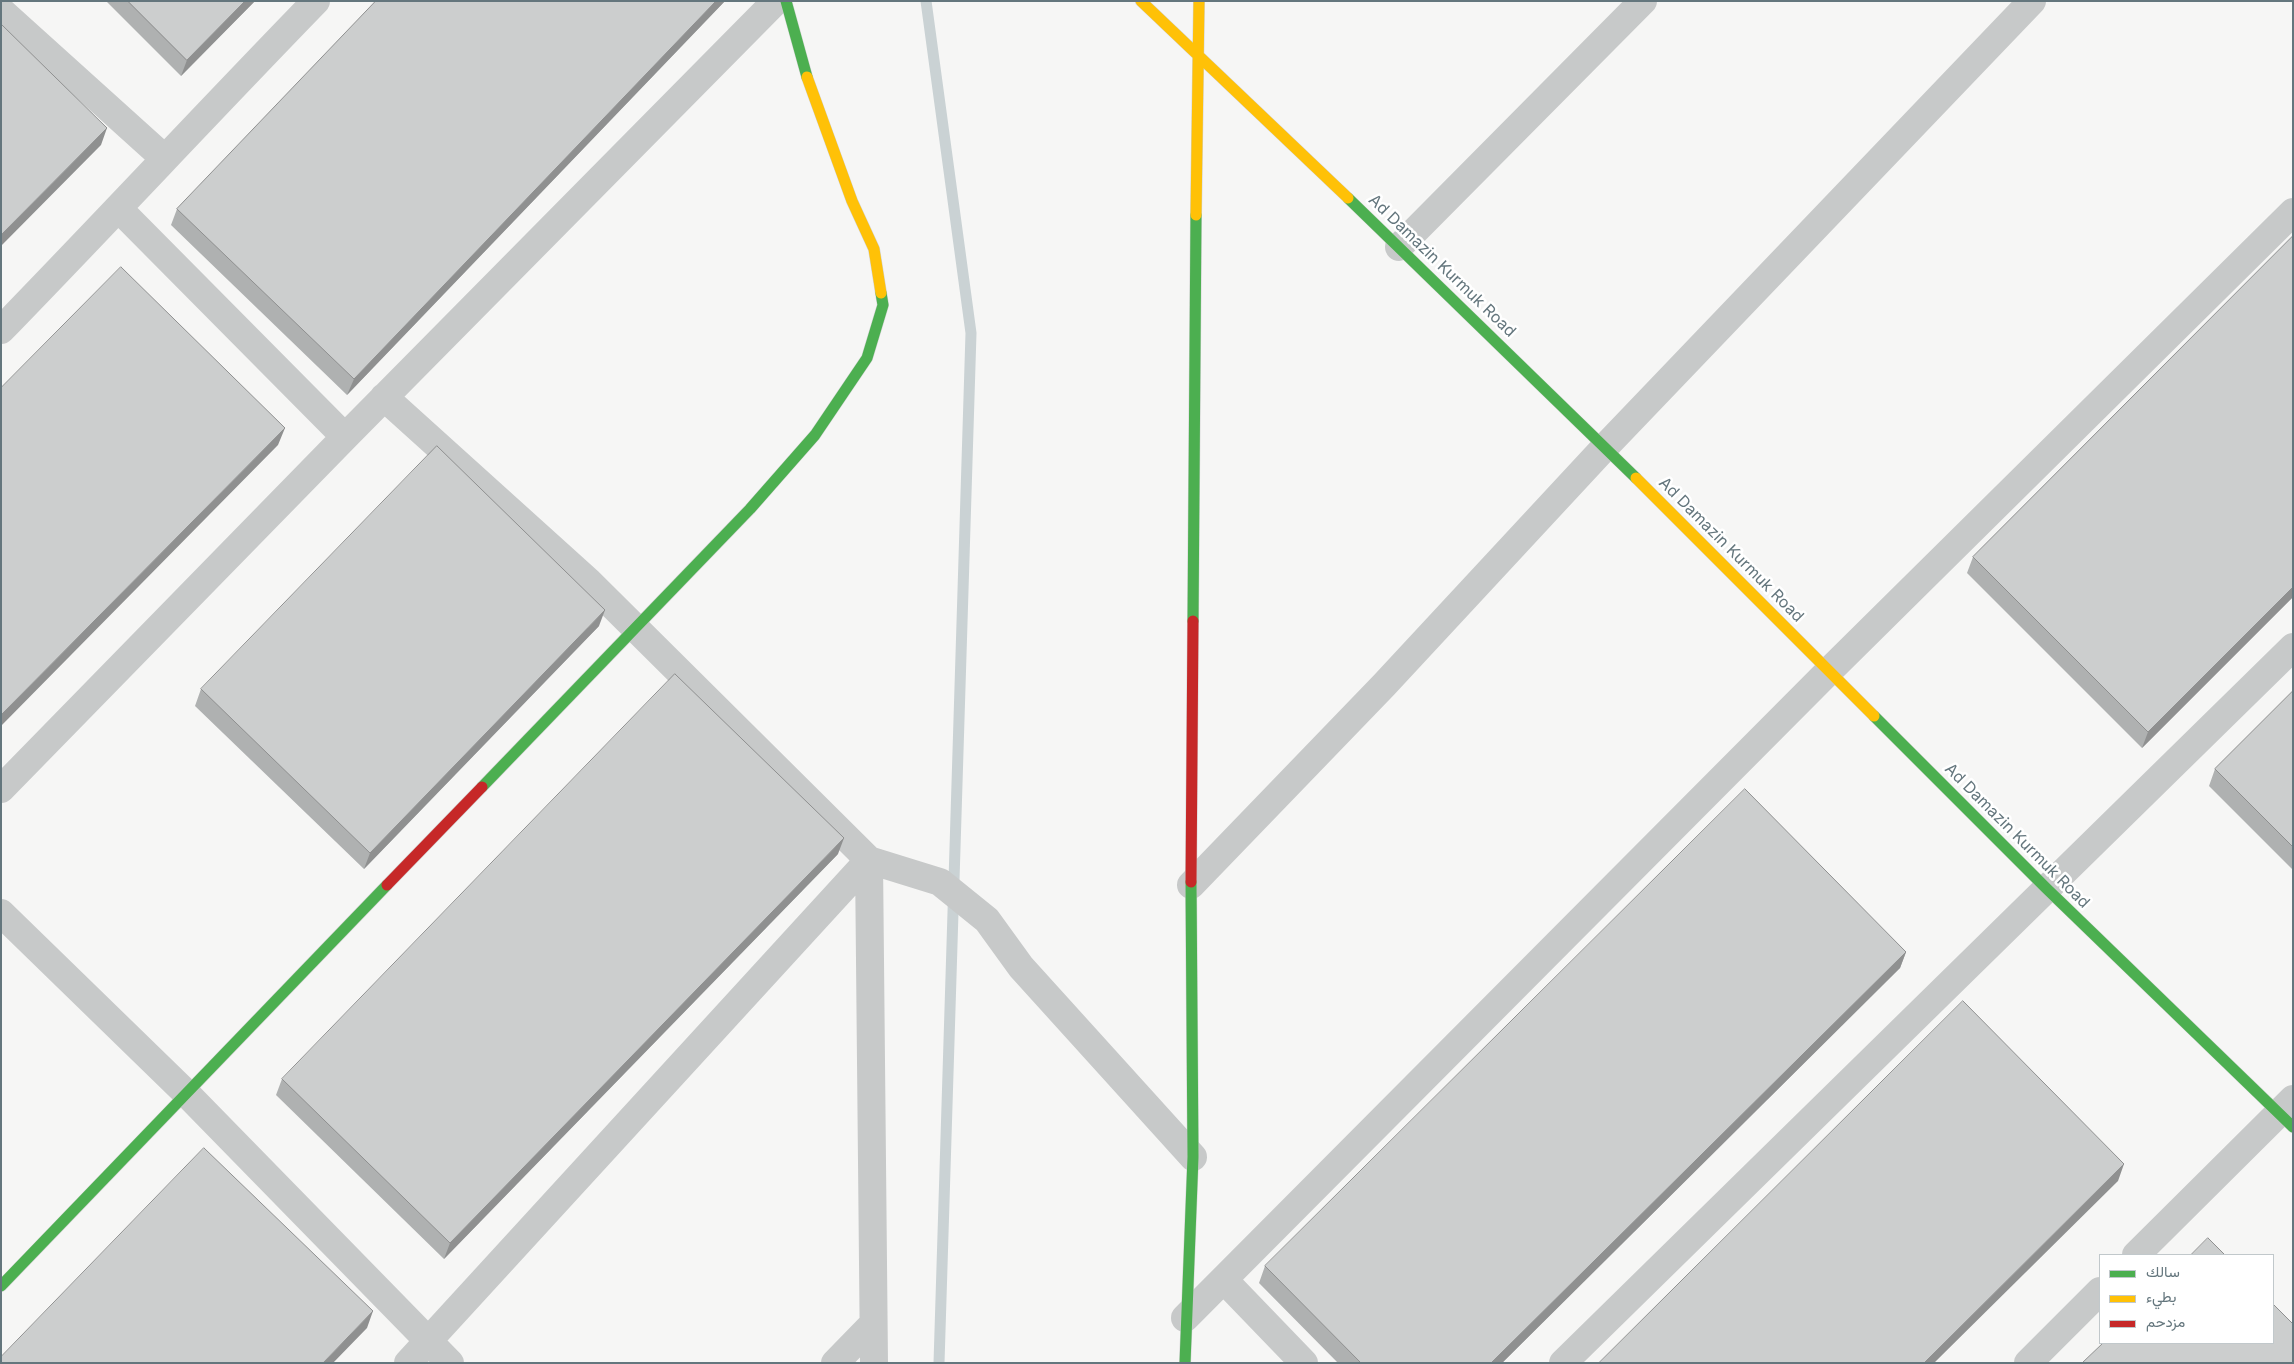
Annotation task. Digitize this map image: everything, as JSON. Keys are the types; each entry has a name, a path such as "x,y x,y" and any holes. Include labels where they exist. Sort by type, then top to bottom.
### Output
{"main road":[{"path":"1,1286 750,509 815,435 866,358 883,305 874,248 852,201 808,81 786,1"},
{"name":"Ad Damazin Kurmuk Road","path":"1141,1 1400,247 1605,447 2046,888 2288,1113"},
{"path":"1185,1363 1185,1318 1193,1157 1191,885 1197,54 1199,1"}],"street":[{"path":"1,330 316,1"},
{"path":"1,789 384,397 776,1"},
{"path":"1400,247 1643,1"},
{"path":"1191,885 1384,685 1605,447 2032,1"},
{"path":"1,11 164,158"},
{"path":"119,208 345,438"},
{"path":"1185,1318 1829,671 2293,212"},
{"path":"384,397 589,582 869,860 940,882 987,920 1021,967 1193,1157"},
{"path":"1563,1363 2293,647"},
{"path":"869,860 874,1363"},
{"path":"408,1363 869,860"},
{"path":"1,913 187,1094 450,1363"},
{"path":"2137,1254 2288,1113"},
{"path":"1224,1280 1304,1363"},
{"path":"2028,1363 2099,1292"},
{"path":"835,1363 873,1324"}],"building":[{"path":"128,1 245,1 187,60"},
{"path":"376,1 716,1 354,379 177,209"},
{"path":"1,24 107,128 1,235"},
{"path":"2293,236 2293,587 2148,732 1973,557"},
{"path":"121,267 285,428 1,715 1,388"},
{"path":"437,446 605,610 370,853 201,689"},
{"path":"675,674 844,838 450,1243 282,1079"},
{"path":"2293,691 2293,847 2215,769"},
{"path":"1745,789 1906,952 1491,1363 1361,1363 1265,1266"},
{"path":"1963,1001 2124,1164 1924,1363 1599,1363"},
{"path":"204,1148 373,1311 323,1363 1,1363 1,1357"},
{"path":"2208,1238 2224,1254 2192,1254"},
{"path":"2274,1305 2293,1324 2293,1363 2082,1363 2102,1344 2274,1344"}],"waterway":[{"path":"926,1 971,333 939,1363"}],"traffic: fast":[{"path":"786,1 807,77"},
{"path":"1348,198 1636,478"},
{"path":"1193,621 1196,215"},
{"path":"482,787 750,509 815,435 867,358 883,305 881,293"},
{"path":"1874,716 2046,888 2293,1127"},
{"path":"1185,1363 1193,1157 1191,882"},
{"path":"1,1286 387,885"}],"traffic: slow":[{"path":"1141,1 1348,198"},
{"path":"1196,215 1199,1"},
{"path":"807,77 852,201 874,249 881,293"},
{"path":"1636,478 1874,716"}],"traffic: jam":[{"path":"1191,882 1193,621"},
{"path":"387,885 482,787"}]}
